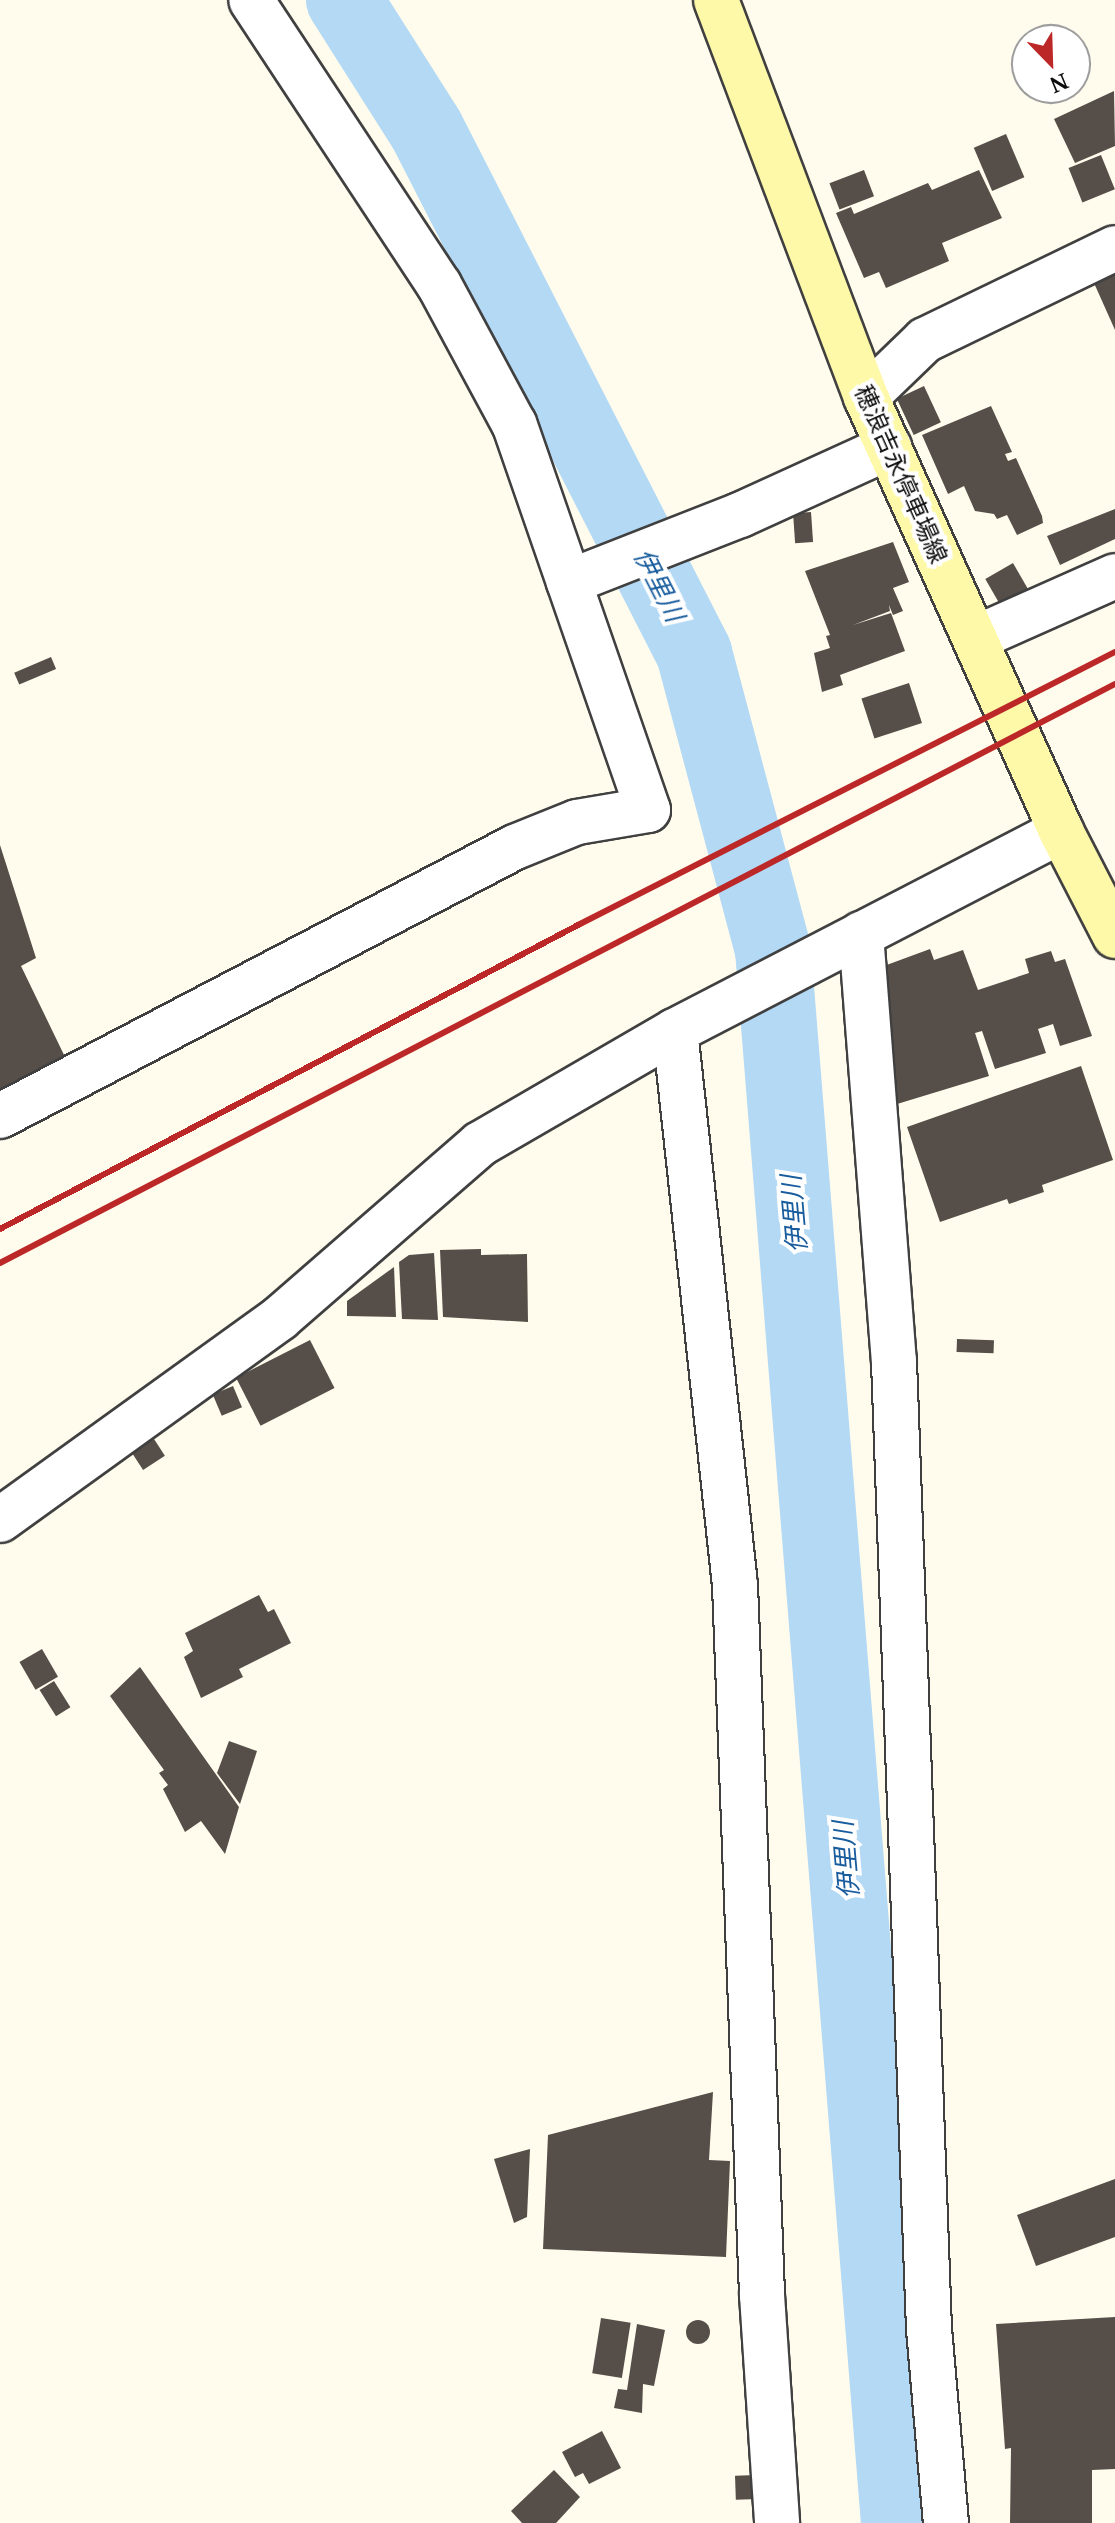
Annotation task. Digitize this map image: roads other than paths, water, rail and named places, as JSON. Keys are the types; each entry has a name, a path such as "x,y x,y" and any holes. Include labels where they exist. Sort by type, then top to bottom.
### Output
{"main road":[{"name":"穂浪吉永停車場線","path":"716,0 866,397 1061,831 1115,936"}],"street":[{"path":"0,1116 515,847 577,822 648,810 514,424 439,285 251,0"},
{"path":"866,397 925,340 1115,248"},
{"path":"570,582 740,515 889,447"},
{"path":"976,638 1072,591 1115,576"},
{"path":"0,1520 280,1318 480,1144 675,1031 1061,831"},
{"path":"861,934 894,1361 929,2329 946,2523"},
{"path":"675,1031 735,1585 762,2295 777,2523"}],"waterway":[{"name":"伊里川","path":"344,0 426,129 694,653 773,950 899,2523"}],"railway":[{"path":"0,1229 578,925 1115,652"},
{"path":"0,1263 1115,684"}]}
